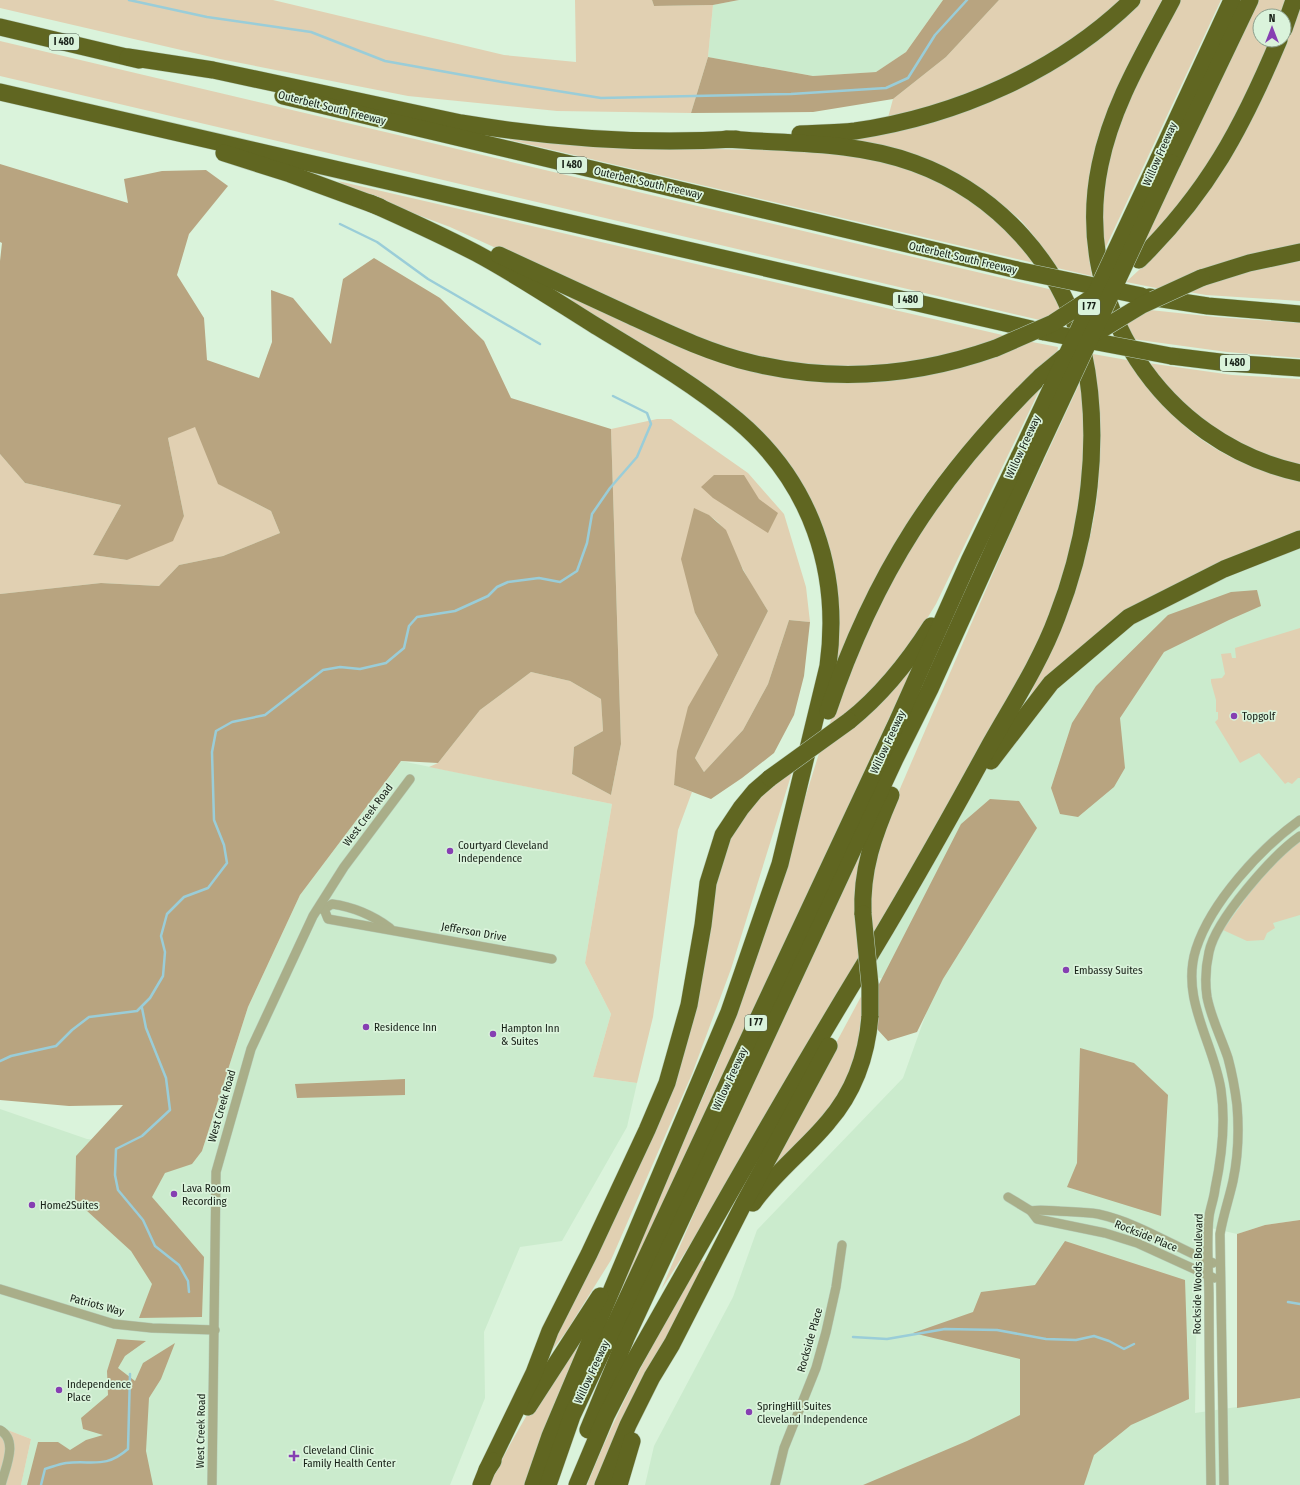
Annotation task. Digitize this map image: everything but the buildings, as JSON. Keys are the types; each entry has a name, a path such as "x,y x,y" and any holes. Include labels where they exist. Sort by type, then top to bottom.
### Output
{"highway":[{"path":"128,57 213,70 461,123 500,129 558,136 626,140 726,139 854,131 941,111 989,93 1031,72 1082,40 1132,0"},
{"path":"1172,0 1126,88 1110,125 1105,143 1097,181 1094,212 1097,254 1101,275 1113,312 1130,349 1151,381 1168,400 1208,434 1236,451 1266,464 1300,473"},
{"name":"Willow Freeway","path":"1165,162 1232,0"},
{"name":"Willow Freeway","path":"568,1485 598,1404 626,1338 895,759 930,690 1027,456 1165,162 1250,0"},
{"name":"Outerbelt South Freeway","path":"0,27 128,57 362,116 1017,270 1142,296 1208,306 1300,314"},
{"path":"103,116 290,174 370,203 469,242 701,347 751,363 777,369 827,375 882,374 942,365 996,348 1026,336 1076,309 1139,260 1188,208 1221,160 1251,105 1276,48"},
{"name":"I 480","path":"0,92 772,268 1044,332 1171,356 1228,363 1300,368"},
{"path":"578,1485 606,1416 633,1363 831,1020 884,933 960,802 1038,659 1056,621 1071,575 1079,543 1088,487 1091,429 1086,373 1082,348 1075,326 1056,282 1025,239 987,203 953,180 914,163 866,150 820,144 726,139"},
{"path":"370,203 420,225 476,253 672,374 737,420 758,440 794,484 814,526 827,570 832,609 832,640 823,690 790,818 780,864 729,1012 550,1436 533,1485"},
{"path":"790,818 805,781 850,651 872,599 890,566 924,512 967,454 1013,403 1041,376 1088,338 1108,324 1160,296 1201,278 1249,263 1300,252"},
{"name":"Willow Freeway","path":"548,1485 572,1416 898,722 969,562 1027,456"},
{"path":"960,802 1051,683 1129,617 1224,568 1300,539"},
{"path":"484,1478 534,1373 550,1331 589,1254 644,1137 667,1083 689,1005 703,925 708,883 723,835 741,808 755,791 770,778 849,721 876,698 904,664 934,621 969,562"},
{"path":"723,1248 759,1194 828,1123 838,1110 851,1088 858,1072 868,1036 870,1016 870,986 863,914 863,886 871,844 907,756 930,690"},
{"path":"603,1485 641,1400 723,1248 743,1206 871,965 884,933"},
{"path":"484,1478 601,1294 642,1216"},
{"path":"619,1485 633,1437 672,1344"}],"street":[{"name":"West Creek Road","path":"212,1485 216,1173 251,1049 313,916 321,909 344,867 410,779"},
{"name":"Rockside Woods Boulevard","path":"1211,1485 1209,1217 1221,1162 1224,1129 1221,1089 1214,1060 1200,1025 1192,988 1196,949 1210,915 1225,895 1282,833 1300,820"},
{"name":"Rockside Woods Boulevard","path":"1224,1485 1220,1234 1222,1217 1235,1167 1237,1106 1228,1058 1207,997 1206,981 1209,951 1222,924 1236,903 1285,847 1300,836"},
{"path":"1225,895 1236,903"},
{"name":"Jefferson Drive","path":"392,930 368,913 359,910 332,904 321,909 328,919 552,959"},
{"name":"Rockside Place","path":"1008,1197 1031,1211 1037,1219 1084,1228 1137,1242 1209,1277 1221,1280"},
{"path":"1031,1211 1042,1209 1085,1212 1107,1217 1134,1226 1221,1267"},
{"path":"1084,1228 1085,1212"},
{"name":"Rockside Place","path":"775,1485 784,1448 816,1368 836,1288 842,1245"},
{"name":"Patriots Way","path":"0,1289 114,1324 152,1328 215,1330"},
{"path":"0,1430 7,1435 11,1446 1,1485"}],"shaded area":[{"path":"0,0 273,0 504,55 576,62 575,0 652,0 654,6 713,5 708,57 691,113 557,111 408,96 220,59 0,8"},
{"path":"652,0 739,0 713,5 654,6"},
{"path":"739,0 943,0 906,52 876,72 813,76 708,57 713,5"},
{"path":"943,0 999,0 946,57 893,99 813,112 691,113 708,57 813,76 876,72 906,52"},
{"path":"999,0 1132,0 1031,73 886,125 893,99 946,57"},
{"path":"1136,0 1162,0 1127,67 1112,100 1100,132 1091,165 1087,199 1087,236 1092,276 1057,268 1037,240 1018,218 980,189 946,168 909,153 870,143 850,140 972,104"},
{"path":"1178,0 1221,0 1103,253 1101,230 1107,158 1123,107"},
{"path":"1257,0 1289,0 1286,8 1253,8"},
{"path":"1300,4 1300,244 1161,289 1126,282 1152,258 1282,48 1292,48 1292,24"},
{"path":"1252,11 1252,48 1270,48 1203,181 1139,252"},
{"path":"0,41 1053,290 1062,311 1044,321 0,76"},
{"path":"509,137 610,147 813,151 866,156 932,176 970,198 1007,228 1038,264 510,140"},
{"path":"0,164 128,203 124,179 162,171 206,170 228,186 189,234 177,275 204,318 207,360 259,378 272,342 271,290 293,298 331,344 343,279 374,258 440,298 484,341 511,398 611,429 621,744 611,795 572,774 574,747 603,731 601,699 570,681 531,672 480,710 438,763 401,761 300,895 248,1007 202,1151 192,1164 165,1173 152,1197 204,1257 202,1317 139,1318 152,1284 131,1251 75,1200 76,1156 123,1105 69,1106 0,1100 0,594 101,583 159,586 179,565 223,556 280,533 271,511 218,484 195,427 168,438 184,516 173,541 127,560 93,555 121,505 25,483 0,454 0,261 2,243 0,242"},
{"path":"338,181 1011,337 917,365 836,371 719,350 450,227 354,191"},
{"path":"1300,257 1300,301 1206,295 1183,291 1208,282"},
{"path":"565,293 822,381 1027,341 1058,347 1057,354 971,438 940,476 904,528 888,555 859,611 834,669 837,596 780,456 580,308"},
{"path":"1150,310 1216,317 1300,323 1300,358 1227,352 1132,339 1124,322"},
{"path":"1093,354 1127,360 1163,405 1201,439 1222,452 1270,473 1300,481 1300,530 1196,575 1091,640 1029,697 1054,642 1076,585 1092,526 1097,496 1099,466 1099,443"},
{"path":"1148,363 1232,375 1300,379 1300,467 1257,454 1184,409"},
{"path":"1082,378 1084,444 1081,492 1073,547 1042,637 930,838 870,938 871,867 880,835 1013,527"},
{"path":"1041,387 936,604 917,635 868,699 829,726 845,676 910,539 987,438"},
{"path":"657,419 671,419 748,473 784,514 806,587 810,622 789,620 768,684 743,730 704,772 695,758 768,611 747,576 731,542 721,526 715,519 694,509 695,613 718,655 689,707 674,785 692,792 678,830 653,1017 637,1083 593,1077 611,1014 585,963 612,804 429,767 438,763 480,710 531,672 570,681 601,699 603,731 574,747 572,774 611,795 621,744 611,429"},
{"path":"195,426 219,484 271,511 280,533 223,556 179,565 159,586 101,583 0,594 0,454 25,483 121,505 93,555 127,560 184,516 168,438"},
{"path":"714,475 744,475 759,499 778,513 768,533 713,498 701,487"},
{"path":"694,508 709,515 726,530 743,570 768,611 695,758 704,772 743,730 768,684 789,620 810,622 804,676 794,715 774,753 742,778 711,799 674,785 677,751 688,707 718,655 695,613 681,559"},
{"path":"1300,539 1300,1220 1265,1225 1237,1234 1198,1225 1195,1413 1300,1398 1300,1485 645,1485 654,1446 733,1297 757,1230 903,1078 932,997 861,971 960,802 1051,683 1129,617"},
{"path":"1257,590 1261,606 1164,652 1120,718 1125,768 1114,787 1078,817 1060,814 1051,788 1072,723 1096,686 1168,615 1231,592"},
{"path":"1300,628 1300,778 1292,784 1288,782 1285,784 1259,753 1240,763 1215,722 1218,719 1218,712 1216,712 1216,700 1211,679 1222,678 1225,674 1221,654 1231,653 1232,658 1236,658 1235,648"},
{"path":"915,662 592,1361 621,1284 714,1072 730,1030 760,942 821,747"},
{"path":"401,761 612,804 585,963 611,1014 593,1077 637,1083 627,1127 562,1241 520,1247 484,1332 485,1398 450,1485 21,1485 31,1439 0,1427 0,1109 87,1139 202,1151 248,1007 300,895"},
{"path":"794,766 731,969 692,1074 611,1260 566,1332 547,1357 663,1105 711,892 731,831 759,794"},
{"path":"990,799 1019,801 1037,828 943,979 917,1032 888,1041 877,1029 878,986 961,824"},
{"path":"871,831 860,956 706,1220 661,1290 708,1181"},
{"path":"1300,840 1300,915 1273,923 1275,928 1267,933 1264,940 1247,941 1223,930 1268,870 1288,849"},
{"path":"864,991 855,1070 822,1123 765,1175"},
{"path":"1080,1048 1134,1063 1168,1095 1161,1216 1067,1187 1077,1163"},
{"path":"405,1079 405,1095 297,1098 295,1084"},
{"path":"1300,1220 1300,1398 1237,1408 1237,1234 1265,1225"},
{"path":"1065,1241 1185,1280 1189,1399 1131,1425 1094,1455 1084,1485 863,1485 967,1441 1020,1415 1020,1359 913,1333 973,1312 981,1292 1035,1285"},
{"path":"701,1260 706,1263 598,1485 587,1485 625,1398 669,1315"},
{"path":"588,1323 552,1409 524,1485 489,1485 535,1402 560,1362"},
{"path":"117,1339 146,1341 125,1356 118,1368 135,1381 143,1363 175,1343 161,1379 149,1398 146,1451 153,1485 27,1485 38,1442 58,1442 70,1450 86,1440 103,1435 83,1429 81,1418 108,1395 107,1371"},
{"path":"0,1427 31,1439 21,1485 0,1485"}],"waterway":[{"path":"129,0 207,17 311,32 385,61 601,98 791,94 886,88 908,78 935,35 967,0"},
{"path":"340,224 377,242 428,279 540,344"},
{"path":"0,1061 11,1056 56,1046 72,1030 89,1017 137,1011 150,998 163,976 165,952 161,936 167,914 184,897 208,888 227,863 224,845 214,820 212,752 216,731 232,722 265,715 323,670 340,667 360,669 386,663 404,648 409,626 417,617 455,611 488,596 497,587 508,582 539,578 560,582 577,571 587,543 592,514 610,488 637,457 651,424 647,413 613,396"},
{"path":"142,1008 146,1028 166,1078 170,1110 142,1136 116,1149 115,1175 118,1190 143,1220 155,1246 179,1265 188,1281 189,1292"},
{"path":"1288,1302 1300,1304"},
{"path":"853,1337 887,1339 945,1329 997,1330 1046,1339 1076,1340 1094,1336 1109,1341 1124,1349 1134,1344"},
{"path":"41,1485 45,1469 66,1463 105,1461 120,1455 128,1449 130,1374"}],"place":[{"name":"Topgolf","path":"1234,716"},
{"name":"Courtyard Cleveland Independence","path":"450,851"},
{"name":"Embassy Suites","path":"1066,970"},
{"name":"Residence Inn","path":"366,1027"},
{"name":"Hampton Inn & Suites","path":"493,1034"},
{"name":"Lava Room Recording","path":"174,1194"},
{"name":"Home2Suites","path":"32,1205"},
{"name":"Independence Place","path":"59,1390"},
{"name":"SpringHill Suites Cleveland Independence","path":"749,1412"},
{"name":"Cleveland Clinic Family Health Center","path":"294,1456"}]}
